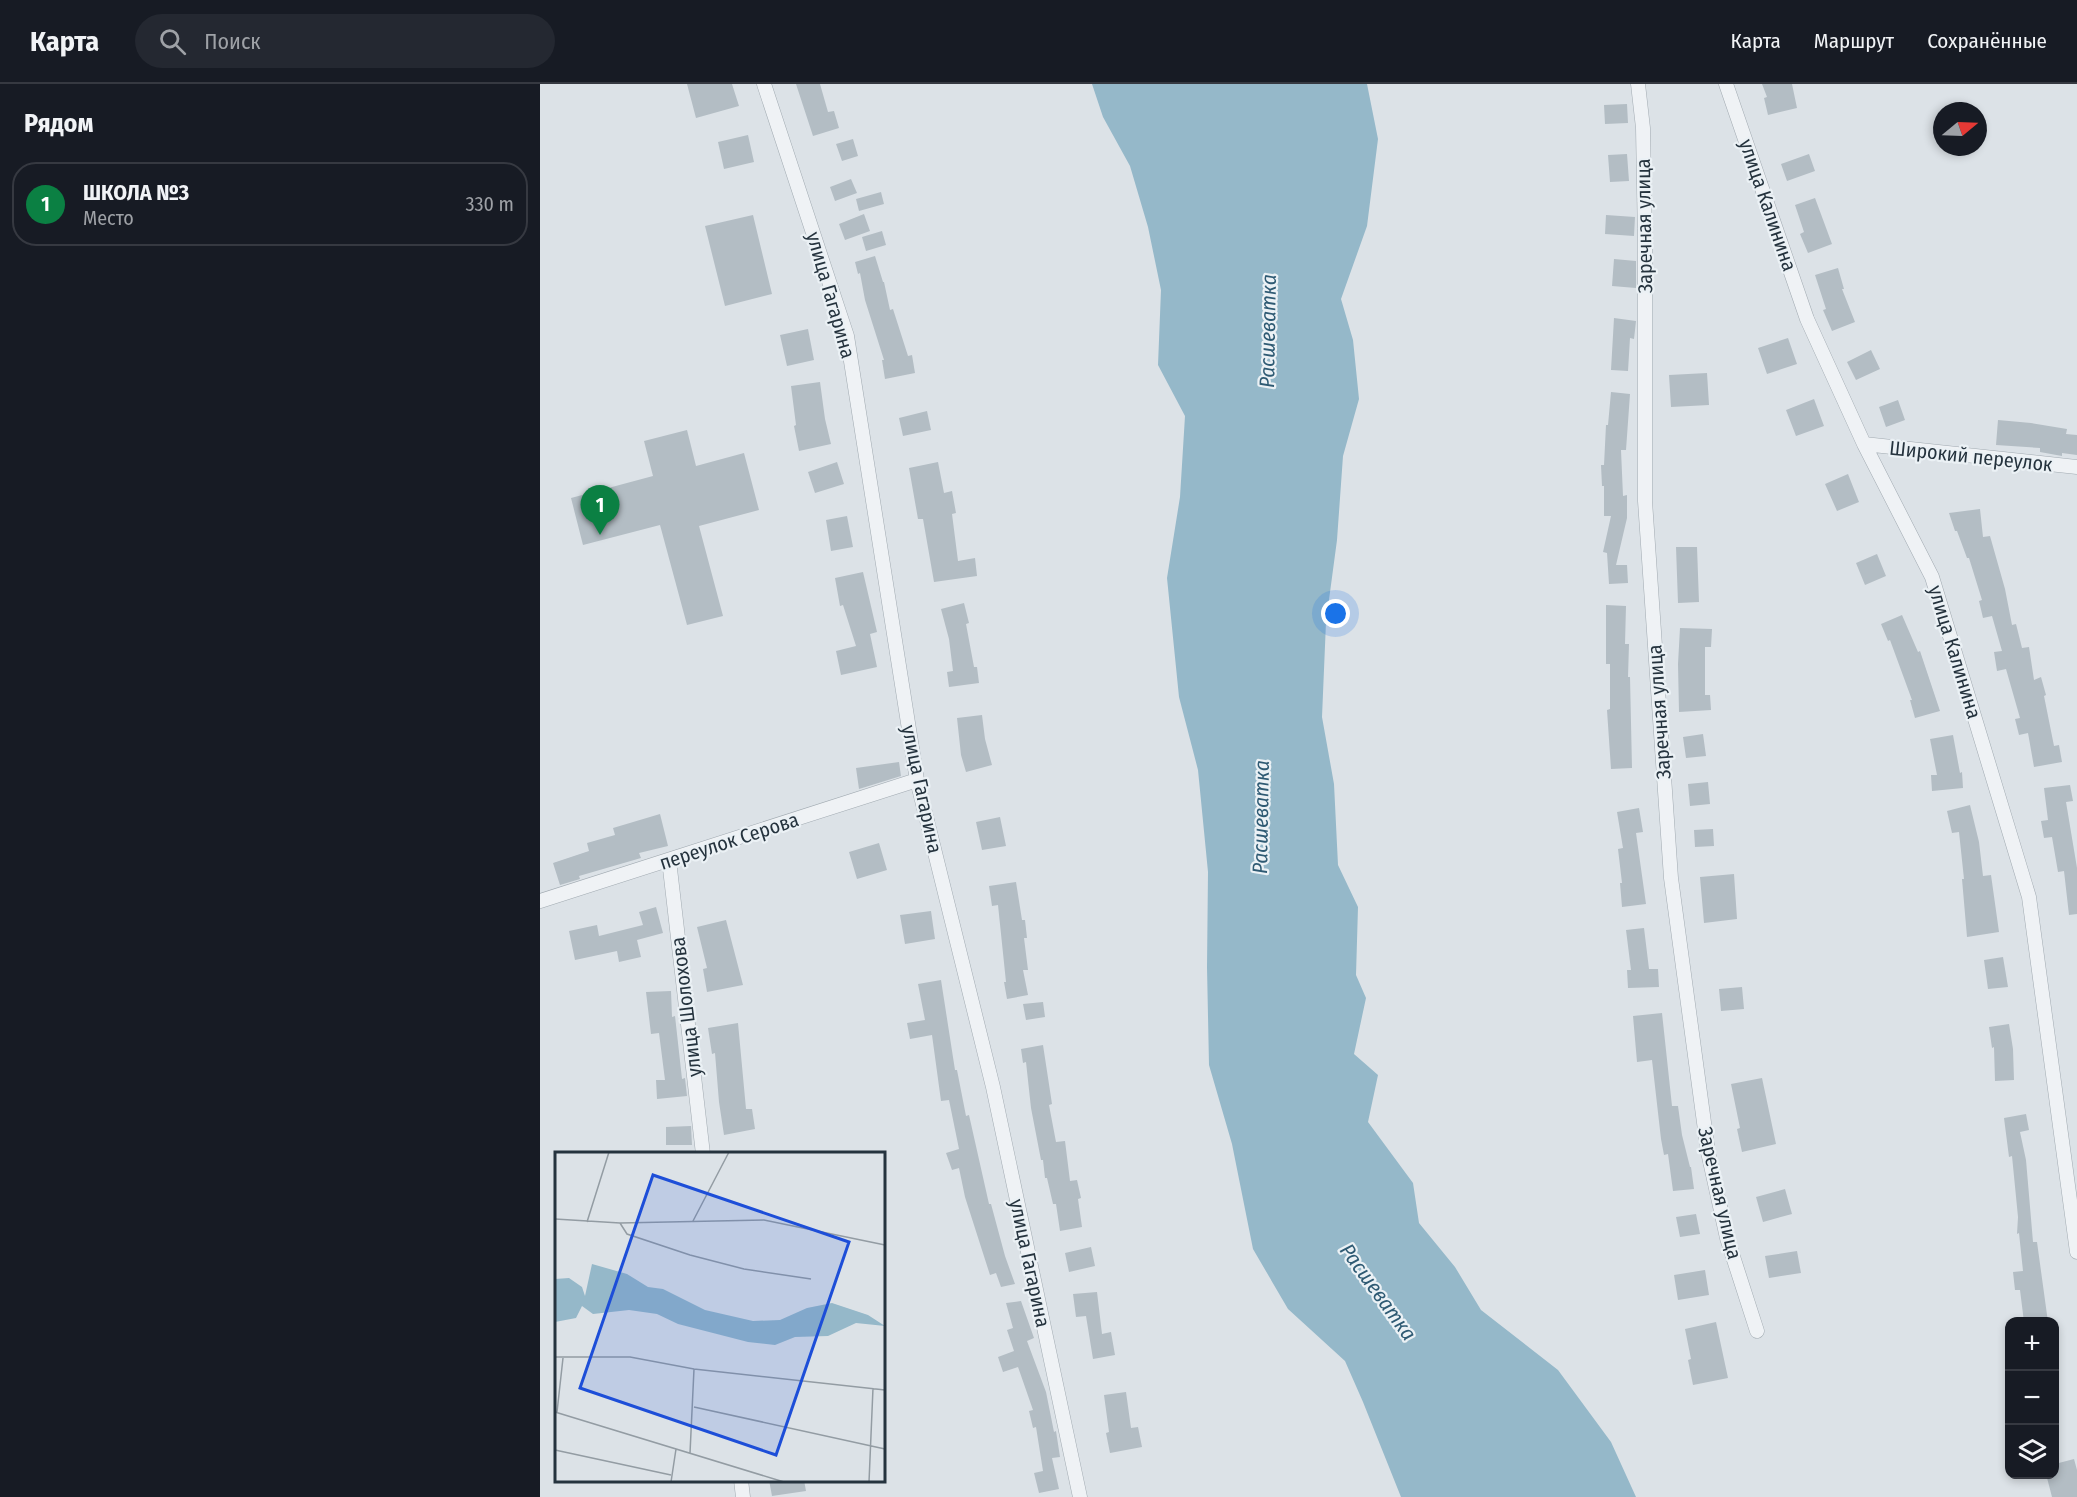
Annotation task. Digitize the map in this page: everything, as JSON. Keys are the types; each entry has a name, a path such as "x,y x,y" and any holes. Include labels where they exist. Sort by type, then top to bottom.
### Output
{"street":[{"name":"улица Гагарина","path":"764,84 848,336 917,780 993,1087 1080,1497"},
{"name":"Заречная улица","path":"1638,84 1643,128 1645,241 1645,501 1671,878 1708,1152 1727,1238 1757,1331"},
{"name":"улица Калинина","path":"1726,84 1808,319 1864,444 1932,577 2029,897 2077,1252"},
{"name":"Широкий переулок","path":"1864,444 2077,467"},
{"name":"переулок Серова","path":"540,901 917,780"},
{"name":"улица Шолохова","path":"669,860 703,1152"},
{"path":"741,1482 743,1497"}],"water":[{"name":"Расшеватка","path":"1092,84 1367,84 1378,139 1367,226 1341,299 1353,340 1359,399 1343,456 1337,540 1326,622 1322,717 1334,784 1338,865 1358,907 1356,975 1366,998 1354,1054 1378,1075 1368,1122 1413,1183 1419,1223 1455,1267 1481,1310 1558,1370 1611,1442 1636,1497 1401,1497 1345,1361 1288,1309 1253,1249 1232,1144 1209,1065 1208,872 1198,770 1179,697 1167,578 1180,497 1185,416 1158,365 1161,290 1148,227 1130,166 1103,117"}],"building":[{"path":"687,84 732,84 739,106 696,118"},
{"path":"796,84 820,84 828,112 834,111 839,128 813,136"},
{"path":"1762,84 1792,84 1797,108 1768,115 1764,98 1767,97"},
{"path":"1627,104 1628,123 1605,124 1604,105"},
{"path":"748,135 754,162 724,169 718,142"},
{"path":"853,139 858,156 842,161 836,144"},
{"path":"1627,154 1629,181 1610,182 1608,155"},
{"path":"1809,154 1815,171 1787,181 1781,164"},
{"path":"851,179 857,193 835,201 830,187"},
{"path":"881,192 884,204 859,211 856,199"},
{"path":"1815,198 1832,244 1808,253 1800,234 1804,232 1795,205"},
{"path":"864,214 870,231 845,240 839,224"},
{"path":"753,215 772,294 725,306 705,226"},
{"path":"1606,215 1635,217 1634,236 1605,234"},
{"path":"882,231 886,245 866,251 862,237"},
{"path":"875,256 890,310 893,309 908,356 912,355 915,373 885,379 882,360 884,360 855,262"},
{"path":"1614,259 1636,261 1636,288 1612,286"},
{"path":"1838,268 1844,289 1842,289 1855,322 1832,331 1823,310 1826,309 1815,275"},
{"path":"1614,318 1636,321 1634,339 1630,338 1628,371 1611,370"},
{"path":"808,329 814,360 787,366 780,335"},
{"path":"1788,338 1797,364 1767,374 1758,348"},
{"path":"1871,350 1880,369 1856,380 1847,362"},
{"path":"1707,373 1709,405 1671,407 1669,375"},
{"path":"820,382 831,444 799,451 794,426 796,425 791,386"},
{"path":"1611,392 1630,394 1626,450 1621,450 1623,496 1627,495 1627,518 1616,565 1627,565 1628,583 1609,584 1607,553 1603,552 1611,516 1604,516 1601,465 1604,465 1606,425 1608,425"},
{"path":"1814,399 1824,426 1796,436 1786,410"},
{"path":"1898,400 1905,420 1886,427 1879,407"},
{"path":"927,411 931,430 903,436 899,418"},
{"path":"1998,420 2067,429 2066,434 2077,435 2077,455 2062,453 2062,456 2040,452 2040,448 1996,445"},
{"path":"687,430 696,466 744,453 759,510 699,526 723,616 687,625 660,525 583,545 571,498 653,476 644,441"},
{"path":"837,462 844,484 815,493 808,472"},
{"path":"938,462 944,493 952,491 956,513 952,514 958,561 975,558 977,576 934,582 923,519 918,519 909,468"},
{"path":"1848,474 1859,502 1837,511 1825,484"},
{"path":"1980,509 1983,537 1990,536 2005,589 2012,625 2016,624 2022,648 2029,647 2034,680 2041,677 2054,746 2059,745 2062,762 2034,767 2028,733 2019,735 2015,719 2020,718 2006,669 1997,671 1994,652 2002,651 1992,616 1983,618 1979,601 1982,600 1969,558 1955,531 1949,513"},
{"path":"847,516 853,547 831,551 826,520"},
{"path":"1676,547 1697,547 1699,602 1678,603"},
{"path":"1877,554 1886,576 1865,585 1856,563"},
{"path":"863,572 877,632 870,634 877,667 841,675 836,651 856,646 843,605 840,606 835,578"},
{"path":"964,603 969,623 966,624 974,667 977,667 979,683 949,687 947,672 953,671 949,639 941,609"},
{"path":"1606,605 1626,606 1625,644 1629,644 1632,768 1611,769 1607,710 1610,709 1610,664 1606,664"},
{"path":"1902,615 1918,652 1920,651 1940,711 1915,718 1910,700 1912,700 1890,640 1888,641 1881,624"},
{"path":"1680,628 1712,629 1711,647 1705,647 1705,695 1710,695 1711,710 1679,712"},
{"path":"982,715 992,765 966,772 961,755 957,718"},
{"path":"1703,734 1706,756 1686,758 1683,737"},
{"path":"1953,735 1960,773 1962,772 1963,788 1932,791 1931,775 1937,775 1930,739"},
{"path":"899,762 901,776 859,789 856,768"},
{"path":"1708,782 1710,804 1690,806 1688,784"},
{"path":"2070,785 2073,801 2066,802 2077,868 2077,914 2069,915 2064,871 2058,872 2052,837 2044,838 2041,821 2048,820 2044,788"},
{"path":"1970,805 1979,842 1983,876 1991,875 1999,932 1967,937 1959,832 1952,833 1947,811"},
{"path":"1639,808 1643,832 1636,833 1646,904 1622,907 1618,849 1623,848 1617,812"},
{"path":"660,814 668,846 639,853 641,858 579,876 580,879 560,885 553,863 589,851 587,843 615,835 613,828"},
{"path":"1000,817 1006,846 982,850 976,822"},
{"path":"1713,829 1714,846 1695,847 1694,830"},
{"path":"879,843 887,870 857,879 849,852"},
{"path":"1734,874 1737,919 1704,923 1700,877"},
{"path":"1016,882 1027,938 1024,938 1028,970 1023,970 1028,995 1007,999 998,905 992,906 989,886"},
{"path":"656,907 663,933 637,940 641,957 619,962 617,951 575,960 569,931 597,925 599,936 643,925 639,912"},
{"path":"931,911 935,939 905,944 900,915"},
{"path":"726,920 743,985 707,992 703,969 707,968 697,927"},
{"path":"1644,928 1649,969 1658,969 1659,987 1628,988 1627,970 1631,970 1626,930"},
{"path":"2003,957 2008,987 1988,989 1984,960"},
{"path":"941,980 955,1070 957,1070 966,1116 969,1115 989,1204 991,1204 1015,1284 1001,1287 996,1273 990,1275 965,1197 959,1168 952,1170 946,1153 959,1149 949,1100 941,1101 932,1035 910,1039 907,1023 925,1020 918,984"},
{"path":"1742,987 1744,1009 1721,1011 1719,989"},
{"path":"671,991 672,1017 675,1016 682,1079 685,1078 687,1096 657,1099 656,1080 665,1080 659,1033 651,1034 646,992"},
{"path":"1043,1002 1045,1017 1026,1020 1023,1004"},
{"path":"1662,1013 1672,1106 1678,1106 1694,1189 1673,1191 1668,1154 1664,1155 1661,1139 1652,1060 1637,1062 1633,1016"},
{"path":"738,1023 746,1109 752,1109 755,1129 724,1135 715,1053 712,1054 708,1028"},
{"path":"2009,1024 2014,1080 1995,1081 1994,1047 1992,1048 1989,1027"},
{"path":"1043,1045 1052,1104 1049,1105 1056,1142 1065,1141 1070,1181 1077,1180 1081,1198 1078,1199 1082,1227 1060,1231 1056,1204 1053,1204 1047,1178 1045,1178 1043,1160 1041,1160 1031,1108 1026,1062 1023,1063 1021,1049"},
{"path":"1762,1078 1776,1144 1742,1152 1737,1129 1740,1128 1731,1084"},
{"path":"2026,1114 2029,1130 2020,1132 2026,1160 2033,1242 2037,1242 2047,1317 2023,1317 2020,1290 2015,1290 2013,1272 2023,1271 2019,1233 2017,1234 2018,1217 2012,1156 2009,1157 2004,1118"},
{"path":"691,1126 692,1145 666,1145 666,1127"},
{"path":"1785,1189 1792,1214 1763,1222 1756,1197"},
{"path":"1696,1214 1700,1234 1680,1237 1676,1217"},
{"path":"1091,1247 1095,1266 1069,1272 1065,1253"},
{"path":"1797,1251 1801,1273 1769,1278 1765,1256"},
{"path":"1705,1270 1709,1295 1678,1300 1674,1275"},
{"path":"1097,1292 1102,1334 1111,1332 1115,1355 1093,1359 1086,1316 1076,1317 1073,1294"},
{"path":"1021,1301 1034,1338 1027,1341 1046,1392 1060,1457 1052,1458 1059,1489 1039,1493 1034,1473 1043,1471 1036,1427 1033,1428 1029,1411 1033,1410 1018,1367 1003,1372 998,1357 1014,1351 1007,1330 1013,1328 1006,1303"},
{"path":"1716,1322 1728,1378 1693,1385 1685,1329"},
{"path":"1126,1392 1131,1428 1138,1427 1142,1447 1110,1453 1106,1433 1109,1432 1104,1395"},
{"path":"2074,1459 2077,1470 2077,1497 2052,1497 2047,1479 2059,1479 2059,1463"},
{"path":"769,1482 804,1482 806,1491 772,1496"}],"place":[{"name":"ШКОЛА №3","path":"600,535"}]}
